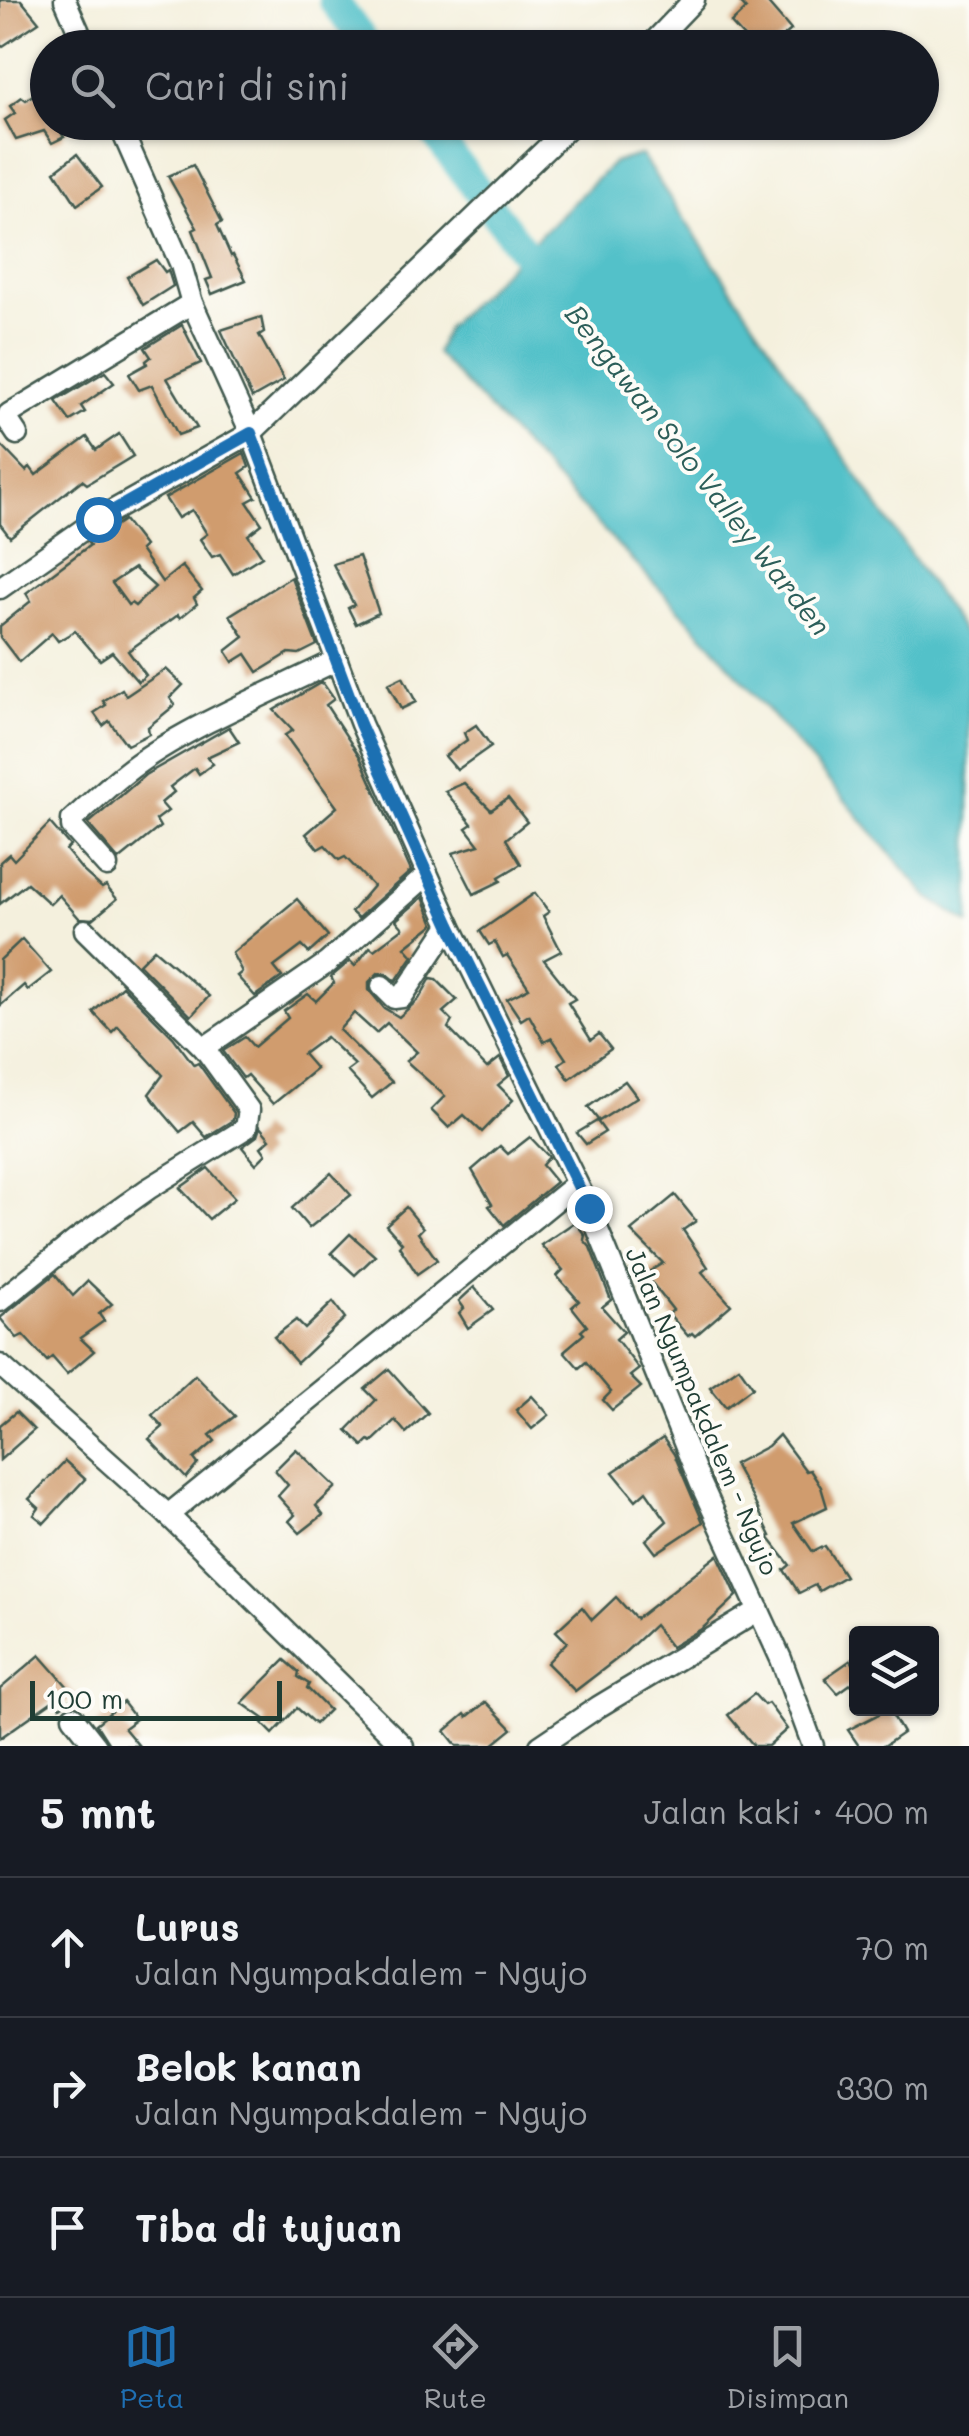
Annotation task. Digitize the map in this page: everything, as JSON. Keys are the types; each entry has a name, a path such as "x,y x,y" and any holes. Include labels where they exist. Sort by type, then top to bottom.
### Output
{"street":[{"path":"65,0 78,30"},
{"path":"665,30 694,0"},
{"name":"Jalan Ngumpakdalem - Ngujo","path":"126,140 174,248 192,303 251,433 360,724 450,925 536,1095 613,1263 700,1482 760,1610 814,1746"},
{"path":"0,588 98,519 251,433 555,140"},
{"path":"17,434 8,414 24,402 192,303"},
{"path":"108,866 72,827 72,820 94,800 166,746 336,660"},
{"path":"204,1048 328,963 427,875"},
{"path":"382,986 394,998 402,997 450,925"},
{"path":"0,1302 76,1240 246,1128 249,1110 204,1048 85,930"},
{"path":"168,1515 576,1184"},
{"path":"0,1366 168,1515 404,1746"},
{"path":"540,1746 760,1610"},
{"path":"72,1717 96,1746"}],"water":[{"path":"641,155 969,641 969,924 928,897 705,637 436,353 447,327 614,162"}],"building":[{"path":"0,0 21,0 39,22 0,48"},
{"path":"738,0 765,0 791,30 737,30 731,23 746,9"},
{"path":"22,97 30,97 30,136 16,140 5,120 15,113 10,106"},
{"path":"77,154 102,187 77,205 55,171"},
{"path":"193,165 222,222 217,225 231,256 246,280 212,294 206,280 212,278 193,230 197,228 168,176"},
{"path":"156,260 165,272 168,270 173,286 143,305 127,277"},
{"path":"261,317 264,332 259,335 284,380 252,398 221,330"},
{"path":"182,325 201,363 167,378 197,428 178,435 152,385 139,390 129,374 147,364 151,357 145,348"},
{"path":"105,372 114,383 81,406 85,412 70,421 56,401"},
{"path":"119,434 133,456 87,484 82,480 10,537 0,524 0,444 26,471 30,467 36,475 87,437 96,450"},
{"path":"244,453 249,467 240,473 256,497 247,502 262,524 248,535 262,556 233,574 220,554 212,557 200,539 207,534 192,510 178,518 165,498"},
{"path":"124,520 144,546 140,550 162,582 182,566 202,591 194,598 197,604 180,618 178,615 128,651 146,675 138,682 112,652 100,660 75,631 58,641 52,633 19,662 0,637 0,626 31,601 26,593 88,543","holes":["134,568 155,587 135,606 128,605 112,583"]},
{"path":"359,556 379,613 356,624 348,608 354,605 333,564"},
{"path":"291,577 317,645 299,654 289,653 258,672 246,654 233,662 226,651 244,637 230,615"},
{"path":"166,669 183,685 170,698 175,705 148,727 149,734 127,745 109,721 103,726 94,713 106,705 103,701 122,689 126,696"},
{"path":"403,677 416,702 401,709 388,684"},
{"path":"322,682 334,699 326,705 360,757 411,871 358,918 351,912 373,886 345,857 339,860 325,845 318,849 306,834 337,807 285,735 293,730 274,710"},
{"path":"476,725 491,746 457,770 445,756 467,740 464,733"},
{"path":"229,727 239,742 207,757 213,764 199,774 195,768 170,787 174,792 161,803 168,811 156,820 160,827 119,860 88,824 145,775"},
{"path":"464,783 491,810 508,798 527,822 506,839 521,864 499,877 501,881 474,894 453,853 479,845 466,828 472,824 445,791"},
{"path":"50,823 70,846 66,850 83,871 102,888 106,886 117,899 93,919 79,918 59,895 50,904 27,883 0,904 0,862 9,854 14,860"},
{"path":"535,893 549,912 543,916 561,951 544,960 575,999 568,1003 591,1040 599,1034 611,1049 569,1079 559,1064 566,1059 552,1038 544,1042 529,1015 521,1020 507,999 529,988 507,955 503,957 495,942 489,945 480,931"},
{"path":"423,897 434,924 405,947 413,956 396,981 386,973 378,973 369,982 369,990 384,1008 399,1017 419,999 431,978 436,979 457,1000 443,1012 452,1021 448,1028 487,1068 500,1058 509,1076 498,1085 513,1100 482,1132 464,1115 449,1128 431,1110 445,1096 406,1061 417,1052 387,1023 376,1033 354,1013 339,1030 392,1082 372,1098 347,1071 355,1065 326,1037 303,1054 316,1069 273,1104 247,1075 243,1078 223,1051 245,1037 254,1047 288,1018 284,1011 308,994 316,1001 334,983 331,977 350,961 355,966 370,947 374,950 403,928 396,920"},
{"path":"297,899 328,936 309,953 302,946 274,967 282,977 255,996 237,976 242,972 232,953"},
{"path":"22,939 51,972 28,990 24,985 0,1006 0,960"},
{"path":"154,949 209,996 191,1016 139,964"},
{"path":"122,986 173,1037 194,1065 198,1063 234,1113 233,1120 206,1137 193,1122 180,1132 162,1111 149,1094 163,1075 118,1026 112,1032 93,1012"},
{"path":"625,1081 637,1097 599,1121 588,1107"},
{"path":"597,1121 605,1132 586,1144 577,1133"},
{"path":"260,1127 270,1139 261,1147 266,1154 256,1164 242,1147 257,1136"},
{"path":"530,1137 549,1157 542,1165 556,1182 504,1225 489,1206 492,1204 472,1170 500,1146 508,1154"},
{"path":"208,1168 235,1198 209,1219 180,1188"},
{"path":"331,1173 351,1195 309,1228 292,1208"},
{"path":"675,1195 696,1221 683,1230 708,1267 702,1272 731,1305 695,1336 688,1336 669,1314 673,1310 645,1274 663,1263 631,1231"},
{"path":"406,1207 423,1228 418,1233 437,1260 417,1274 399,1246 402,1243 386,1225"},
{"path":"575,1222 585,1235 611,1300 602,1307 624,1332 616,1339 639,1369 630,1376 641,1387 612,1410 603,1400 611,1392 586,1362 579,1368 564,1351 584,1334 581,1331 587,1326 572,1307 579,1301 557,1276 563,1270 541,1245"},
{"path":"350,1234 375,1256 355,1275 331,1253"},
{"path":"55,1274 73,1296 88,1281 112,1304 99,1314 104,1321 80,1338 94,1351 67,1374 52,1357 47,1361 23,1335 17,1338 0,1318"},
{"path":"474,1287 493,1310 468,1328 459,1313 464,1308 459,1301"},
{"path":"333,1302 345,1318 297,1363 274,1337 296,1320 305,1329"},
{"path":"739,1367 753,1387 726,1407 710,1387"},
{"path":"389,1369 428,1413 406,1433 395,1420 363,1446 347,1430 376,1400 365,1389"},
{"path":"195,1375 235,1416 210,1435 215,1441 194,1459 198,1464 186,1478 149,1439 163,1427 152,1415"},
{"path":"532,1396 549,1415 532,1429 516,1410"},
{"path":"16,1412 34,1430 0,1460 0,1425"},
{"path":"779,1435 806,1471 810,1470 827,1507 793,1523 813,1552 825,1546 845,1576 819,1591 815,1585 799,1593 784,1570 790,1565 768,1537 771,1536 734,1464 768,1446"},
{"path":"663,1438 674,1454 703,1522 656,1553 646,1540 667,1521 646,1491 636,1500 613,1472"},
{"path":"296,1449 336,1487 316,1506 323,1515 300,1533 289,1521 295,1515 278,1496 288,1485 275,1470"},
{"path":"65,1461 85,1479 44,1523 34,1515 39,1508 29,1499"},
{"path":"718,1555 737,1596 703,1628 671,1647 654,1625 575,1691 547,1663 567,1642 556,1631 582,1607 592,1620 616,1597 636,1619"},
{"path":"40,1655 76,1696 60,1707 54,1700 0,1738 0,1689"},
{"path":"285,1660 329,1710 315,1724 297,1708 273,1734 263,1724 266,1720 242,1703"},
{"path":"849,1661 849,1685 838,1693 825,1678"},
{"path":"754,1694 764,1705 768,1703 787,1729 768,1746 754,1746 728,1715"},
{"path":"123,1702 136,1719 124,1728 139,1746 110,1746 96,1724"},
{"path":"486,1702 512,1729 491,1746 457,1746 445,1731"},
{"path":"875,1716 893,1716 903,1733 884,1746 859,1746 848,1730"}],"waterway":[{"name":"Bengawan Solo Valley Warden","path":"333,0 356,30"},
{"name":"Bengawan Solo Valley Warden","path":"440,140 546,281"}],"route":[{"path":"98,519 251,433 360,724 450,925 589,1208"}]}
